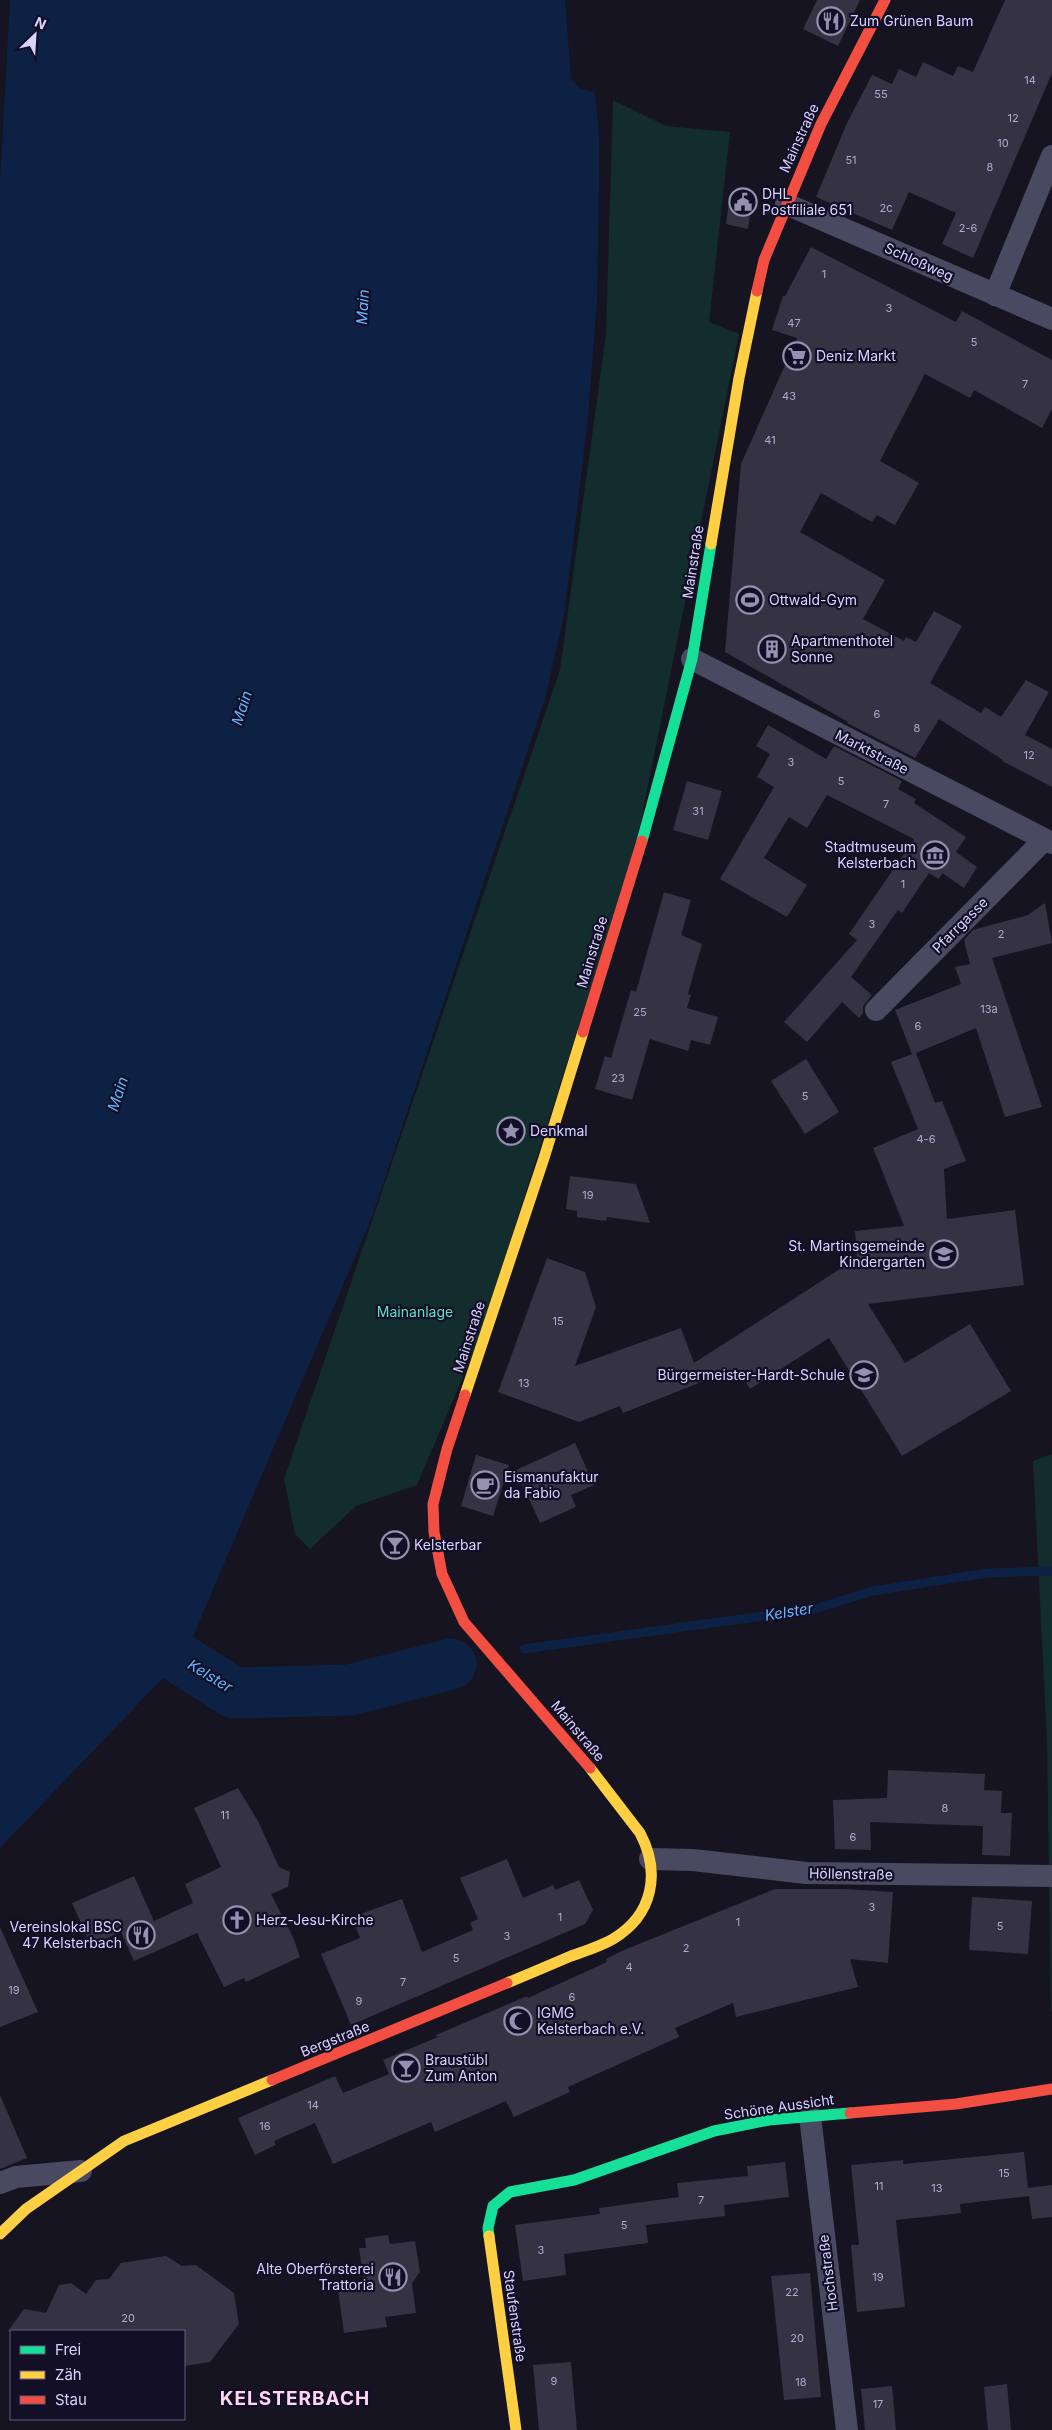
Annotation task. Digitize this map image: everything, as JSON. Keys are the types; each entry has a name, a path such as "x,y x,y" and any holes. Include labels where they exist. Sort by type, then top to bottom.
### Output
{"street":[{"name":"Mainstraße","path":"650,1859 648,1845 640,1833 583,1759 464,1622 442,1574 434,1532 433,1504 447,1449 544,1158 640,847 692,660 739,378 764,260 821,124 885,0"},
{"path":"995,295 1052,156"},
{"name":"Schloßweg","path":"786,204 1052,319"},
{"name":"Marktstraße","path":"692,660 1048,842"},
{"name":"Pfarrgasse","path":"876,1010 1048,842"},
{"name":"Höllenstraße","path":"650,1859 692,1860 806,1873 1052,1876"},
{"name":"Bergstraße","path":"0,2234 26,2209 124,2141 613,1939 633,1924 648,1900 653,1880 650,1859"},
{"name":"Schöne Aussicht","path":"493,2206 510,2192 574,2180 714,2131 769,2120 956,2104 1052,2089"},
{"name":"Hochstraße","path":"810,2116 846,2430"},
{"path":"0,2183 16,2177 81,2171"},
{"name":"Staufenstraße","path":"493,2206 488,2228 516,2430"}],"green space":[{"name":"Mainanlage","path":"613,100 666,126 730,132 709,322 739,334 635,850 479,1339 417,1485 356,1506 310,1549 295,1534 284,1479 560,670 606,334"},
{"path":"1052,1454 1051,2011 1047,1741 1033,1461"}],"water":[{"name":"Main","path":"10,0 565,0 571,79 579,88 595,92 599,134 599,181 597,300 588,417 565,610 545,699 372,1217 185,1655 0,1848 0,181"}],"building":[{"path":"817,0 860,0 838,46 803,29"},
{"path":"1005,0 1052,0 1052,73 973,258 942,244 956,213 909,192 892,230 816,197 847,123 872,75 892,84 899,69 916,77 923,62 953,76 958,66 973,72"},
{"path":"730,195 752,199 748,229 726,224"},
{"path":"811,247 956,322 962,311 1052,360 1052,409 1042,428 974,390 970,398 925,374 880,461 919,483 895,525 877,515 872,522 821,493 800,532 885,580 863,619 904,641 906,637 916,642 934,611 962,626 930,683 981,713 985,707 1001,717 1026,680 1049,692 1025,735 1052,749 1052,787 1002,761 939,719 915,758 847,723 725,652 741,464 797,338 772,330 783,296 785,296"},
{"path":"768,725 826,759 834,746 902,781 898,789 916,799 914,803 966,837 956,852 977,867 964,888 942,873 939,879 929,873 902,913 898,910 851,977 872,995 863,1006 863,1013 859,1018 842,1002 807,1042 784,1022 857,940 849,934 914,839 827,795 807,828 789,817 764,858 807,885 787,917 720,879 774,787 757,777 770,754 756,746"},
{"path":"687,781 722,791 708,840 673,830"},
{"path":"664,892 691,900 681,935 702,944 688,994 691,995 687,1008 718,1017 710,1045 691,1040 688,1051 650,1039 632,1100 595,1089 605,1056 611,1058 631,990 636,992"},
{"path":"1045,903 1052,943 992,958 1042,1107 1005,1117 976,1028 916,1053 935,1103 942,1101 966,1161 944,1169 947,1219 1015,1210 1024,1285 868,1304 905,1363 970,1324 1011,1391 902,1456 829,1338 750,1389 737,1368 623,1413 620,1406 579,1422 498,1392 547,1258 585,1272 596,1307 575,1366 681,1328 694,1363 857,1258 855,1231 904,1226 873,1148 918,1129 891,1062 912,1054 895,1010 961,984 955,967 970,964 964,940 973,930 1028,915"},
{"path":"806,1059 839,1112 805,1134 771,1081"},
{"path":"570,1176 636,1184 650,1223 607,1217 606,1221 577,1217 577,1211 566,1209"},
{"path":"575,1443 594,1485 571,1495 576,1507 540,1523 516,1470"},
{"name":"Eismanufaktur da Fabio","path":"476,1455 509,1465 493,1516 461,1506"},
{"path":"888,1770 985,1774 984,1790 1002,1791 1001,1813 1012,1813 1010,1856 982,1855 983,1826 870,1822 871,1850 835,1849 833,1800 887,1798"},
{"path":"238,1788 258,1821 279,1867 290,1872 288,1887 271,1894 293,1937 300,1957 246,1982 244,1978 224,1987 197,1933 134,1961 121,1932 91,1945 72,1903 134,1876 154,1921 193,1903 185,1884 221,1867 194,1808"},
{"path":"507,1859 523,1898 553,1885 555,1890 579,1880 593,1910 585,1924 351,2025 321,1954 360,1938 352,1917 402,1899 422,1952 473,1930 470,1923 478,1919 460,1878"},
{"path":"775,1889 844,1889 893,1892 888,1963 850,1959 858,1987 736,2017 733,2003 675,2028 679,2037 568,2087 570,2092 514,2117 506,2101 435,2132 431,2122 333,2164 315,2123 274,2141 276,2145 255,2155 238,2118 335,2076 343,2093 389,2074 383,2060 438,2037 436,2035 527,1996 528,1998 607,1962 606,1959 624,1950"},
{"path":"972,1897 1032,1901 1028,1954 969,1950"},
{"path":"0,1927 38,2012 0,2027"},
{"path":"0,2095 27,2158 0,2169"},
{"path":"1024,2152 1028,2188 1052,2185 1052,2217 1032,2219 1029,2196 960,2204 961,2213 896,2220 905,2307 857,2312 851,2245 859,2245 851,2165 903,2160 903,2164"},
{"path":"785,2162 789,2197 724,2205 725,2216 646,2225 648,2243 564,2254 566,2275 523,2281 515,2225 600,2214 599,2208 679,2197 677,2183 748,2176 747,2166"},
{"path":"388,2235 390,2244 415,2241 420,2272 412,2283 416,2313 385,2317 387,2327 344,2333 337,2283 364,2280 359,2248 366,2248 365,2238"},
{"path":"166,2256 182,2266 196,2265 234,2293 239,2324 210,2362 185,2366 185,2330 8,2331 24,2309 46,2313 59,2285 71,2283 86,2294 96,2280 109,2279 121,2263"},
{"path":"810,2273 821,2397 784,2400 771,2276"},
{"path":"571,2362 577,2430 539,2430 533,2365"},
{"path":"1007,2384 1011,2430 988,2430 984,2387"},
{"path":"892,2386 896,2430 865,2430 861,2389"}],"waterway":[{"name":"Kelster","path":"0,1544 234,1693 350,1690 451,1664"},
{"name":"Kelster","path":"524,1649 814,1609 873,1591 987,1573 1052,1571"}],"traffic: fast":[{"path":"642,841 692,659 711,544"},
{"path":"489,2236 488,2228 493,2206 510,2192 574,2180 714,2131 769,2120 850,2113"}],"traffic: slow":[{"path":"711,544 739,378 757,291"},
{"path":"465,1395 544,1158 583,1032"},
{"path":"507,1983 613,1939 627,1929 645,1905 651,1878 647,1848 640,1833 590,1768"},
{"path":"0,2234 26,2209 124,2141 272,2080"},
{"path":"489,2236 516,2430"}],"traffic: jam":[{"path":"757,291 764,260 821,124 885,0"},
{"path":"583,1032 642,841"},
{"path":"465,1395 447,1449 433,1504 434,1532 442,1574 464,1622 590,1768"},
{"path":"272,2080 507,1983"},
{"path":"850,2113 956,2104 1052,2089"}],"place":[{"name":"Zum Grünen Baum","path":"831,21"},
{"name":"DHL Postfiliale 651","path":"743,202"},
{"name":"Deniz Markt","path":"797,356"},
{"name":"Ottwald-Gym","path":"750,600"},
{"name":"Apartmenthotel Sonne","path":"772,649"},
{"name":"Stadtmuseum Kelsterbach","path":"935,855"},
{"name":"Denkmal","path":"511,1131"},
{"name":"St. Martinsgemeinde Kindergarten","path":"944,1254"},
{"name":"Bürgermeister-Hardt-Schule","path":"864,1375"},
{"name":"Eismanufaktur da Fabio","path":"485,1485"},
{"name":"Kelsterbar","path":"395,1545"},
{"name":"Herz-Jesu-Kirche","path":"237,1920"},
{"name":"Vereinslokal BSC 47 Kelsterbach","path":"141,1935"},
{"name":"IGMG Kelsterbach e.V.","path":"518,2021"},
{"name":"Braustübl Zum Anton","path":"406,2068"},
{"name":"Alte Oberförsterei Trattoria","path":"393,2277"}],"district":[{"name":"KELSTERBACH","path":"295,2398"}]}
